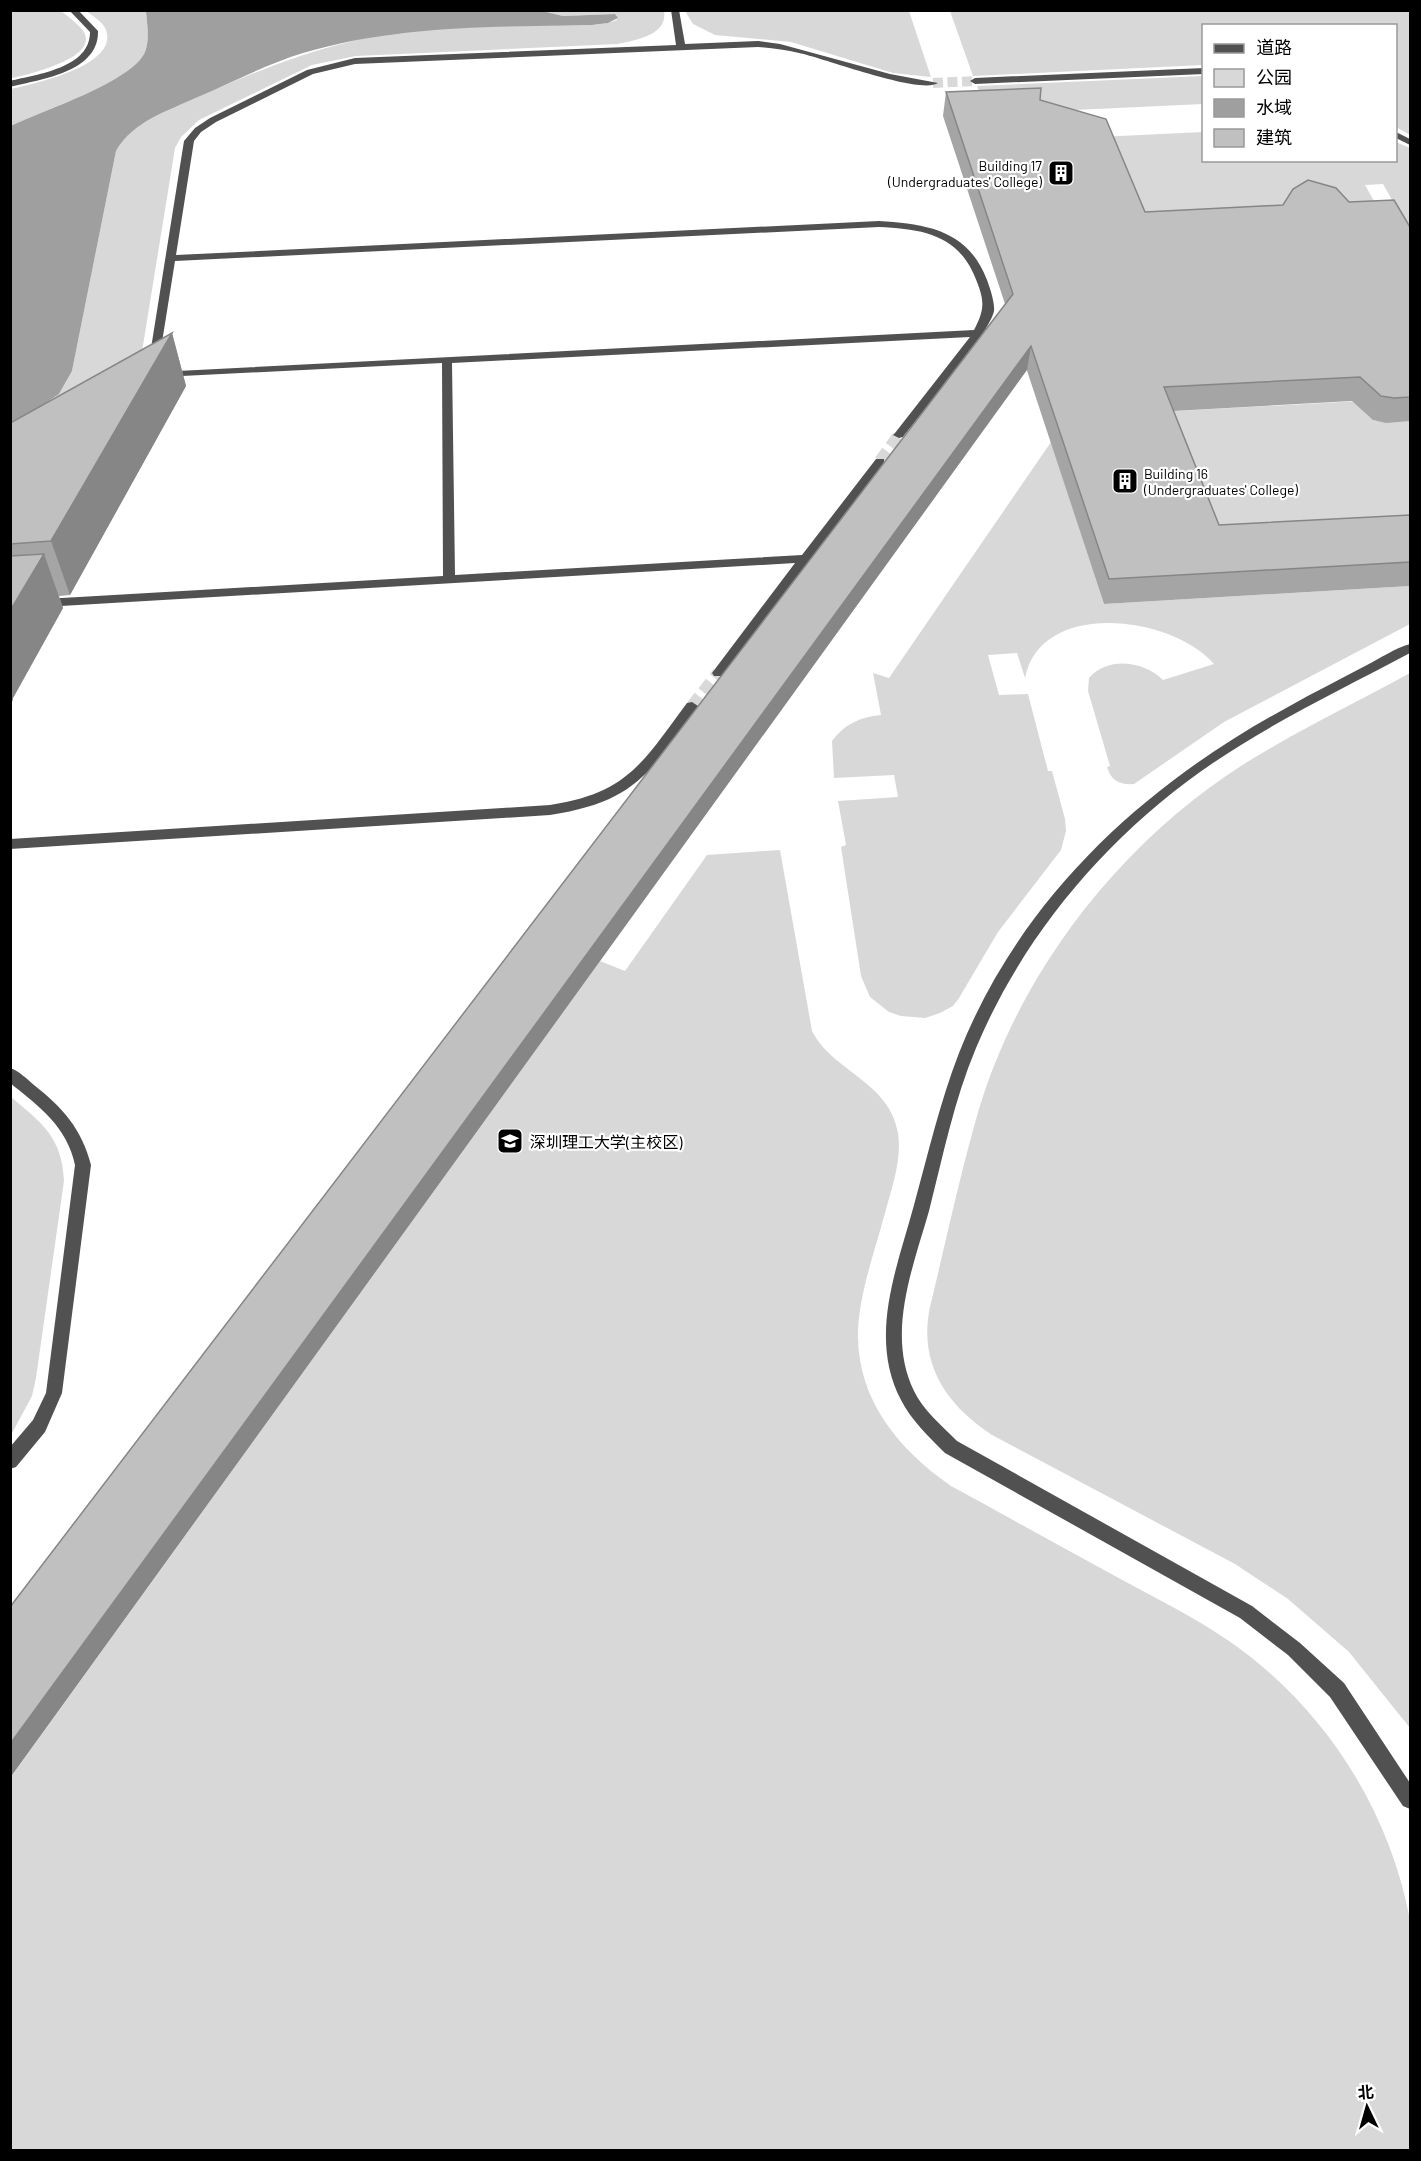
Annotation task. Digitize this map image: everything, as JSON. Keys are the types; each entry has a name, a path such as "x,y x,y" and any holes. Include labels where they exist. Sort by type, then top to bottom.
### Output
{"lane":[{"path":"10,84 59,71 88,53 95,43 94,31 73,10"},
{"path":"675,10 681,47"},
{"path":"933,83 886,77 780,46 681,47 346,62 310,72 213,120 193,136 186,152 155,356 148,374 978,333"},
{"path":"975,81 1202,71"},
{"path":"170,258 862,225 908,225 938,232 971,255 976,264 989,311 978,333 899,435"},
{"path":"447,360 450,580"},
{"path":"718,673 880,461"},
{"path":"10,605 805,560"},
{"path":"1410,648 1262,727 1199,767 1128,823 1052,905 1003,978 976,1030 953,1089 900,1287 892,1337 896,1367 908,1396 923,1418 951,1447 1246,1612 1294,1649 1337,1690 1410,1799"},
{"path":"10,844 550,810 583,806 615,794 637,778 692,706"},
{"path":"10,1074 66,1121 78,1142 83,1165 54,1393 39,1426 10,1461"}],"green space":[{"path":"11,10 60,11 80,27 86,37 84,47 63,62 13,78 10,75"},
{"path":"86,11 146,11 148,37 145,52 137,63 105,85 11,126 11,89 54,78 87,63 100,54 107,43 106,30"},
{"path":"537,11 664,11 664,19 661,26 649,35 618,44 356,56 312,65 199,120 181,137 175,148 140,364 43,407 59,394 72,371 116,151 132,132 163,112 259,71 348,42 411,30 445,27 588,25 617,20 615,14 563,16"},
{"path":"685,11 909,11 931,77 893,73 791,42 715,35 693,24"},
{"path":"950,11 1410,11 1410,135 1397,128 1397,24 1202,24 1202,65 973,76"},
{"path":"1202,76 1202,104 987,114 977,86"},
{"path":"1202,132 1202,162 1397,162 1397,142 1410,148 1410,232 1383,184 1365,185 1387,224 1140,236 1099,137"},
{"path":"1360,401 1375,421 1410,421 1410,539 1213,550 1159,412"},
{"path":"1051,442 1104,604 1410,586 1410,624 1224,722 1134,784 1117,781 1109,772 1107,767 1110,766 1088,691 1089,678 1106,666 1116,664 1136,665 1163,680 1214,664 1195,648 1169,635 1140,626 1110,623 1081,626 1056,635 1036,652 1025,678 1017,653 988,655 999,695 1028,694 1048,771 1052,771 1066,831 1061,850 998,932 953,1006 925,1018 901,1016 889,1012 870,997 861,976 841,847 846,845 838,801 898,797 894,775 834,778 832,741 854,722 881,715 873,673 889,678"},
{"path":"1410,673 1410,1728 1349,1652 1288,1599 1235,1564 992,1435 976,1423 961,1410 939,1381 928,1346 927,1327 966,1158 979,1109 997,1057 1021,1007 1049,959 1081,914 1117,871 1157,831 1199,796 1264,752"},
{"path":"780,850 812,1031 833,1057 884,1101 893,1115 898,1133 899,1153 896,1173 868,1272 859,1318 860,1357 873,1401 898,1439 932,1472 951,1486 1187,1615 1229,1641 1263,1667 1294,1696 1322,1728 1347,1763 1386,1838 1400,1879 1410,1920 1410,2150 11,2150 11,1777 600,961 625,971 707,855"},
{"path":"11,1097 41,1123 55,1142 64,1181 36,1378 32,1396 11,1435"}],"water":[{"path":"537,10 563,16 615,14 618,18 608,23 592,25 483,27 410,32 339,44 290,57 163,112 142,124 123,141 116,151 72,371 59,394 11,427 11,126 105,85 137,63 147,47 146,11"}],"building":[{"path":"1041,88 1040,100 1106,119 1145,212 1283,205 1293,189 1308,180 1336,188 1349,202 1394,200 1410,227 1410,397 1381,396 1360,377 1164,387 1219,525 1410,515 1410,562 1109,579 1031,346 10,1744 10,1607 1013,294 946,92"},
{"path":"172,333 51,541 10,544 10,425 12,422"},
{"path":"44,554 10,611 10,556"}],"tunnel":[{"path":"933,83 975,81"},
{"path":"880,461 899,435"},
{"path":"692,706 718,673"}],"place":[{"name":"Building 17 (Undergraduates' College)","path":"1061,173"},
{"name":"Building 16 (Undergraduates' College)","path":"1125,481"},
{"name":"深圳理工大学(主校区)","path":"510,1141"}]}
